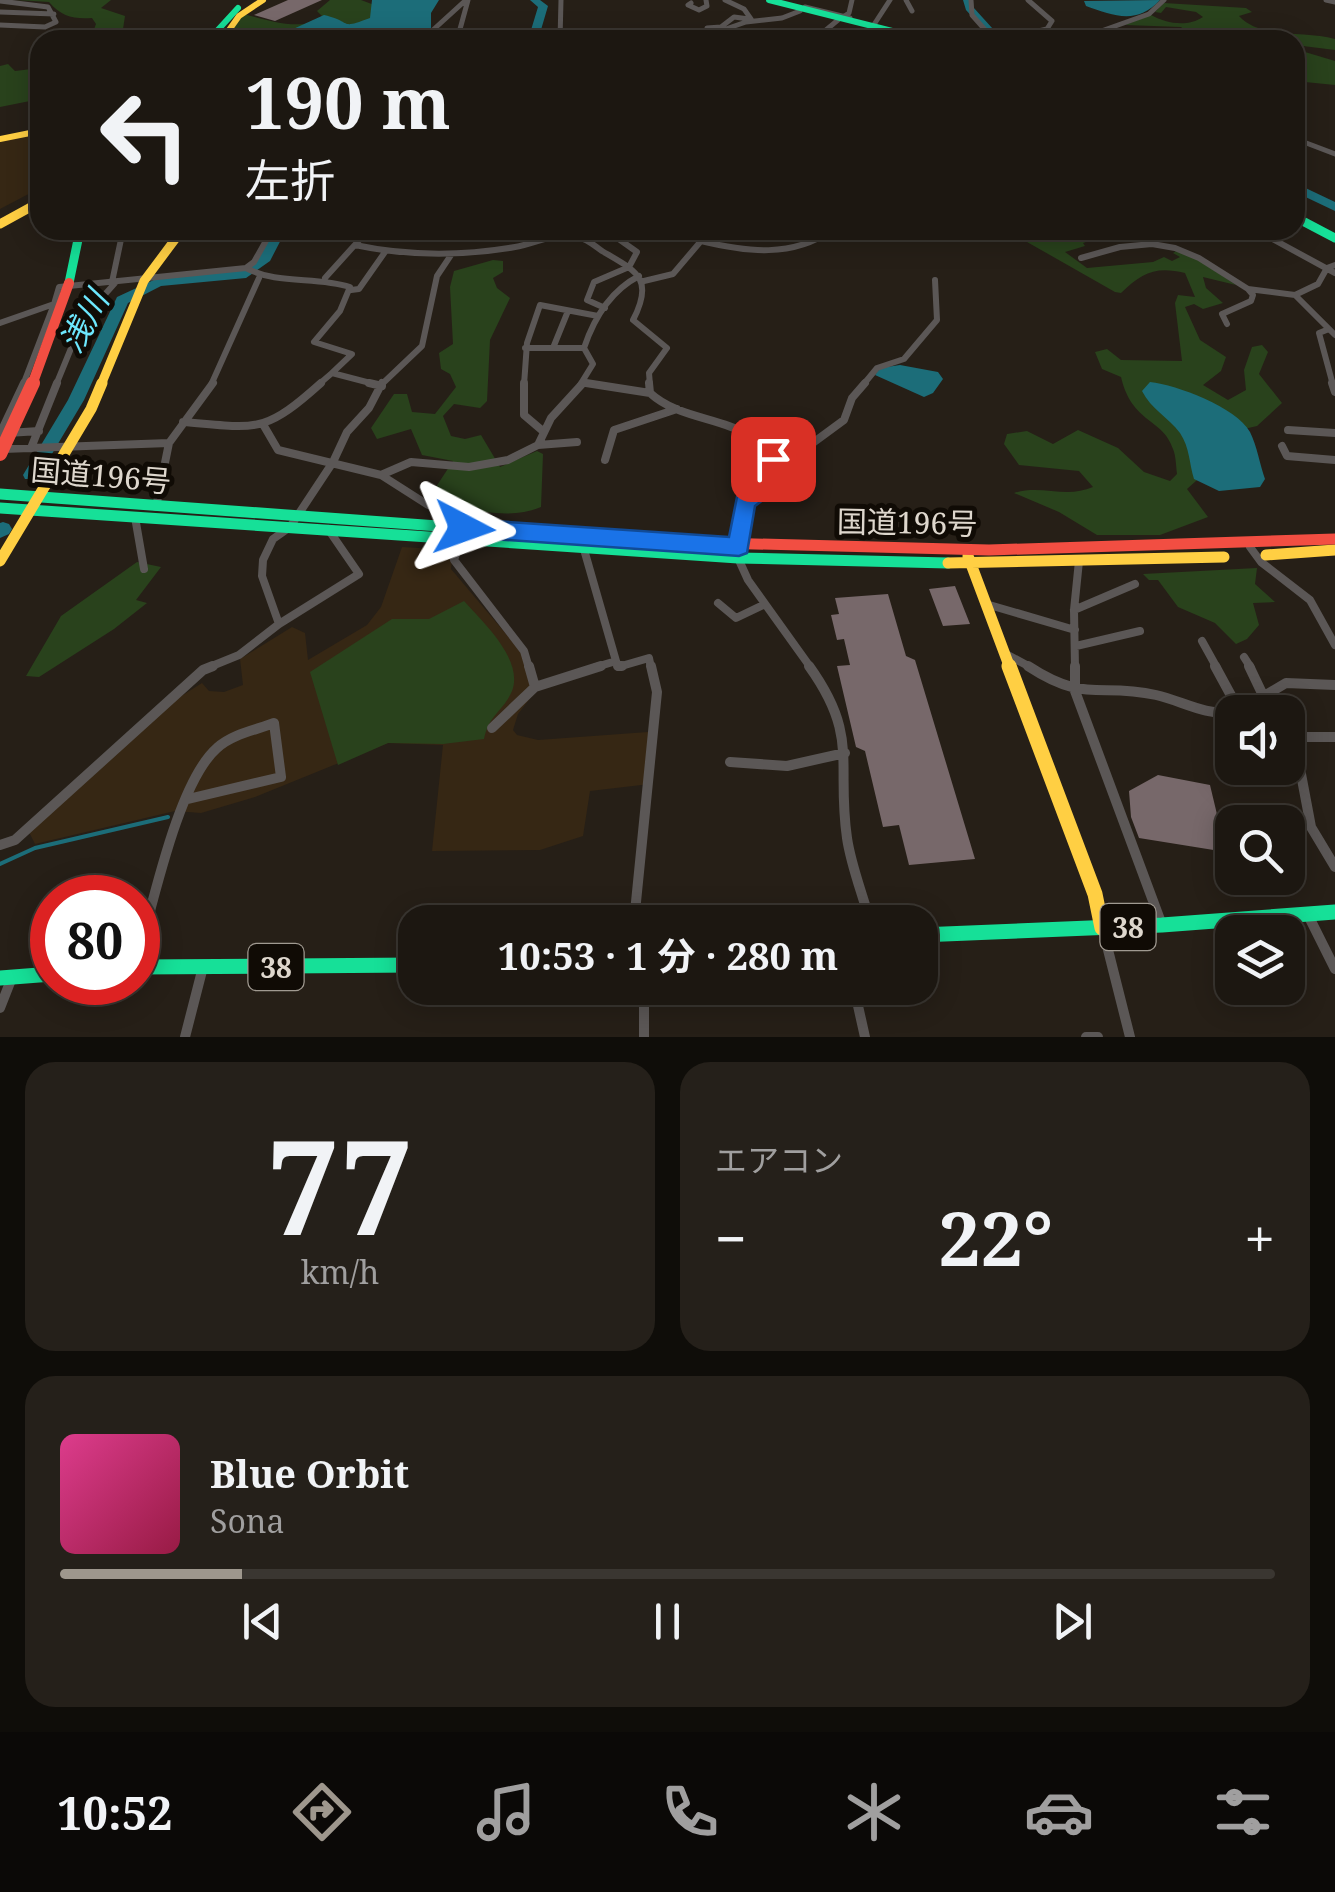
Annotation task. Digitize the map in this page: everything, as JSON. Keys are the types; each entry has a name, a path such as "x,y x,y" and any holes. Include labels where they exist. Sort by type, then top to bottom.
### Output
{"main road":[{"path":"218,30 252,0"},
{"path":"227,30 239,16 263,0"},
{"path":"770,0 867,30"},
{"path":"0,137 30,131"},
{"path":"0,224 30,207"},
{"path":"1305,222 1335,238"},
{"path":"0,451 57,324 78,240"},
{"path":"0,561 91,409 144,281 175,240"},
{"name":"国道196号","path":"0,494 156,507 328,529 463,533 583,546 969,558 1335,550"},
{"name":"国道196号","path":"0,508 294,522 738,552"},
{"name":"国道196号","path":"1252,551 1335,539"},
{"path":"969,558 1095,894 1102,928"},
{"name":"38","path":"938,934 1162,925 1335,912"},
{"name":"38","path":"160,968 398,966"}],"street":[{"path":"433,30 467,0"},
{"path":"460,30 467,0"},
{"path":"560,30 561,0"},
{"path":"691,3 688,5 699,10 710,0"},
{"path":"826,30 841,18 852,0"},
{"path":"871,30 888,0"},
{"path":"906,0 912,11"},
{"path":"971,0 972,15 986,30"},
{"path":"1028,0 1052,21 1042,30"},
{"path":"1104,30 1148,14 1164,0"},
{"path":"1326,0 1335,2"},
{"path":"0,1 48,7 56,22 44,27 0,25"},
{"path":"724,3 736,4 754,21"},
{"path":"707,28 721,27 734,17 767,26 802,9 841,18 868,30"},
{"path":"0,12 54,14"},
{"path":"727,30 734,24 754,21"},
{"path":"1305,143 1335,154"},
{"path":"31,448 82,319 113,282 121,240"},
{"path":"38,431 0,434 36,356 59,286 144,281 246,268 266,240"},
{"path":"325,278 362,240"},
{"path":"355,245 385,252 428,250 451,255 548,240"},
{"path":"581,240 642,278 646,298 633,320 667,348 648,373 650,393"},
{"path":"605,308 587,300 594,282 629,267 636,259 636,252 620,240"},
{"path":"584,348 598,316 624,282 642,278 664,280 674,274 701,241 730,250 796,248 817,240"},
{"path":"1277,240 1331,266 1335,273"},
{"path":"1081,258 1120,247 1162,246 1199,258 1253,295 1251,301 1222,314 1227,324"},
{"path":"246,268 259,278 325,278 351,290 359,288 385,252"},
{"path":"280,624 267,596 263,560 272,539 294,522 334,462 347,432 369,408 386,377 422,346 437,276 451,255"},
{"path":"1248,290 1294,295 1318,284 1331,266"},
{"path":"156,507 169,442 207,395 259,278"},
{"path":"865,905 847,838 845,753 839,716 828,692 763,606 738,552 745,503 769,483 776,470 844,420 852,398 877,368 904,360 937,320 935,280"},
{"path":"182,422 264,426 293,407 308,390 322,386 352,354 314,342 351,290"},
{"path":"1294,295 1332,332"},
{"path":"0,324 54,304"},
{"path":"544,432 524,415 522,406 526,336 540,305 598,316"},
{"path":"554,348 568,311"},
{"path":"1332,332 1319,334 1335,392"},
{"path":"525,348 584,348"},
{"path":"538,445 561,404 586,383 593,364 584,348"},
{"path":"332,373 382,386"},
{"path":"586,383 650,393 665,408 758,438 776,470"},
{"path":"605,460 614,430 676,409"},
{"path":"264,426 278,450 382,475 428,505 465,512 468,518 454,560 524,650 535,687"},
{"path":"1288,430 1335,433"},
{"path":"0,451 169,442"},
{"path":"382,475 411,462 469,467 525,454 538,445 577,442"},
{"path":"1282,446 1287,456 1335,460"},
{"path":"135,517 144,569"},
{"path":"0,846 15,840 203,670 239,655 359,574 328,529"},
{"path":"583,546 618,668 649,658 657,692 636,905"},
{"path":"1252,551 1264,569 1307,597 1335,646"},
{"path":"1079,556 1074,610 1075,691 1162,925"},
{"path":"1074,610 1135,584"},
{"path":"718,603 736,618 763,606"},
{"path":"986,604 1075,630"},
{"path":"1076,646 1140,631"},
{"path":"1202,641 1229,695"},
{"path":"1005,653 1075,691 1153,694 1215,715"},
{"path":"1244,658 1266,695"},
{"path":"492,728 502,720 517,695 616,661"},
{"path":"1271,695 1296,681 1335,685"},
{"path":"160,887 188,799 198,769 217,748 274,722 282,776 252,788 214,791 188,799"},
{"path":"1305,737 1335,737"},
{"path":"730,762 787,766 845,753"},
{"path":"1303,785 1311,827 1335,867"},
{"path":"1307,913 1335,969"},
{"path":"1102,928 1130,1037"},
{"path":"186,1037 202,968"},
{"path":"0,1008 6,978"},
{"path":"644,1005 644,1037"},
{"path":"858,1005 866,1037"},
{"path":"1086,1037 1098,1037"}],"shaded area":[{"path":"30,135 30,193 0,209 0,142"},
{"path":"402,547 453,550 451,569 522,653 535,692 518,714 513,730 517,735 538,740 648,732 650,784 590,791 583,836 540,850 432,851 443,745 388,743 255,797 201,813 175,811 35,844 28,830 172,702 202,683 209,691 224,692 243,685 240,659 292,627 305,633 308,660 367,625 381,607"}],"green space":[{"path":"17,0 111,0 101,8 125,16 123,29 94,30 96,24 92,18 68,16 49,2"},
{"path":"330,0 361,0 377,6 369,27 357,30 230,30 244,14 284,24 305,24 324,18 317,11"},
{"path":"1164,3 1246,8 1252,12 1239,16 1248,24 1267,30 1125,25 1151,15 1177,23 1203,17 1196,12 1166,7 1161,13 1155,12"},
{"path":"1305,34 1335,39 1335,50 1305,46"},
{"path":"1305,52 1335,61 1335,85 1305,82"},
{"path":"8,64 15,71 30,69 30,101 0,107 0,66"},
{"path":"1024,240 1092,240 1065,252 1087,268 1153,262 1164,257 1172,261 1180,257 1173,253 1176,251 1197,259 1236,285 1203,277 1206,288 1223,303 1203,309 1194,304 1185,307 1200,340 1226,357 1221,371 1203,385 1228,400 1246,390 1244,370 1252,347 1262,345 1268,352 1259,374 1282,403 1257,426 1231,432 1206,472 1187,489 1208,517 1160,535 1097,535 1059,512 1014,493 1073,492 1093,487 1079,471 1019,465 1004,444 1007,434 1027,431 1053,444 1078,430 1118,448 1144,472 1170,481 1177,474 1168,439 1132,404 1121,377 1102,369 1095,352 1107,349 1121,360 1182,361 1175,303 1178,295 1195,297 1185,273 1165,270 1136,280 1121,293"},
{"path":"503,261 503,272 493,278 497,288 510,298 490,340 487,401 480,408 454,404 443,416 451,436 465,439 481,435 500,467 537,451 543,454 541,507 515,513 456,506 430,496 453,461 422,455 411,429 377,439 371,428 394,394 407,394 412,412 435,414 456,387 450,374 441,369 439,353 453,344 450,287 454,271"},
{"path":"137,562 161,567 136,600 147,603 39,677 26,676 61,616"},
{"path":"1257,568 1255,584 1275,602 1253,603 1259,625 1247,639 1236,644 1215,623 1178,607 1158,580 1149,580 1143,574"},
{"path":"464,601 500,642 514,679 512,691 489,724 484,739 443,744 388,743 338,765 310,672 392,619 429,619"}],"water":[{"path":"372,0 439,0 431,13 430,30 291,30 324,15 349,24 370,18"},
{"path":"1160,0 1134,16 1106,13 1086,6 1084,1"},
{"path":"900,365 938,372 943,379 933,393 924,397 875,375 880,368"},
{"path":"1150,382 1205,399 1243,423 1252,437 1265,479 1260,487 1219,491 1194,479 1180,433 1142,391"}],"building":[{"path":"288,0 322,0 275,21 254,15"},
{"path":"955,586 970,624 943,626 929,589"},
{"path":"888,594 906,656 915,660 975,859 909,865 899,825 883,827 865,751 856,747 837,666 850,665 844,639 837,640 831,615 839,614 835,598"},
{"path":"1158,775 1210,785 1215,806 1215,850 1139,838 1131,817 1129,791"}],"waterway":[{"name":"浅川","path":"534,0 543,6 536,30"},
{"path":"967,0 969,8 989,30"},
{"path":"1305,192 1335,207"},
{"name":"浅川","path":"31,475 76,400 122,300 158,282 241,275 265,258 275,240"},
{"path":"0,864 35,848 168,817"}],"traffic: fast":[{"path":"769,0 888,30"},
{"path":"218,30 238,8"},
{"path":"1305,222 1335,238"},
{"path":"69,283 78,240"},
{"path":"0,494 643,541"},
{"path":"0,508 738,558 948,563"},
{"path":"938,934 1162,925 1335,912"},
{"path":"160,967 398,965"},
{"path":"0,978 30,976"}],"traffic: slow":[{"path":"229,30 239,16 263,0"},
{"path":"0,139 30,133"},
{"path":"0,224 30,208"},
{"path":"0,561 91,409 144,281 175,240"},
{"path":"1266,555 1335,550"},
{"path":"968,556 1095,894 1102,928"},
{"path":"948,563 1224,557"}],"traffic: jam":[{"path":"0,454 34,381 69,283"},
{"path":"643,541 816,549 989,550 1335,539"}],"route":[{"path":"464,528 739,546 745,503 769,483 776,472 773,459"}]}
